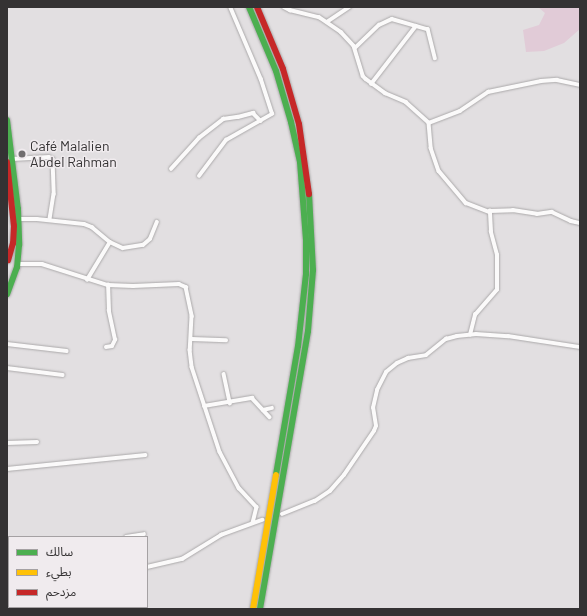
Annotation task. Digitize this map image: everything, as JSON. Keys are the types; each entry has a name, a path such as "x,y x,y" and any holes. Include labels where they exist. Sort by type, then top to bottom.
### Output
{"highway":[{"path":"249,7 276,71 291,122 300,162 306,240 306,274 298,346 253,609"},
{"path":"257,7 283,69 299,124 311,206 313,270 308,331 260,609"},
{"path":"7,120 9,160 8,180 14,226 13,243 8,260 13,260 16,266"},
{"path":"7,294 16,266 19,245 19,219 9,160"},
{"path":"7,271 16,266"}],"street":[{"path":"198,176 226,140 270,117 272,112 256,66 230,7"},
{"path":"284,7 290,10 319,17 342,32 355,48 363,76 371,84 385,93 406,102 428,123 431,148 439,172 466,203 489,212 513,210 537,214 552,212 571,221 580,223"},
{"path":"327,22 348,7"},
{"path":"355,48 386,20 392,19 428,30 435,58"},
{"path":"371,84 416,26"},
{"path":"428,123 460,111 488,92 541,81 557,80 580,85"},
{"path":"171,169 198,138 223,119 238,118 253,113 261,121"},
{"path":"9,160 49,157 53,159 54,194 50,220"},
{"path":"470,335 475,315 497,290 497,255 492,240 489,212"},
{"path":"19,219 50,220 88,225 110,242 126,248 146,244 150,239 156,222"},
{"path":"87,280 110,242"},
{"path":"16,266 42,264 87,280 108,285 183,285 187,289 193,325 191,358 204,406 215,441 232,476 239,488 257,507 253,523"},
{"path":"106,347 112,346 115,340 109,311 108,285"},
{"path":"282,514 315,501 330,491 344,475 363,450 376,426 373,408 378,390 386,372 402,360 426,354 446,339 470,335 508,336 580,346"},
{"path":"192,339 226,340"},
{"path":"7,344 67,351"},
{"path":"7,368 63,375"},
{"path":"224,374 230,403"},
{"path":"204,406 230,403 252,398 270,417"},
{"path":"263,410 272,408"},
{"path":"7,443 37,442"},
{"path":"7,468 145,455"},
{"path":"148,568 182,559 221,535 262,520"},
{"path":"132,536 144,534"}],"shaded area":[{"path":"538,7 580,7 580,29 564,43 544,51 526,52 523,30 539,25 545,13"}],"tunnel":[{"path":"262,520 282,514"}],"traffic: fast":[{"path":"249,7 276,71 291,122 300,162 306,240 306,274 298,346 276,475"},
{"path":"7,120 18,209 19,245 17,267 7,294"},
{"path":"260,609 308,331 313,270 309,194"}],"traffic: slow":[{"path":"253,609 276,475"}],"traffic: jam":[{"path":"257,7 283,69 299,124 309,194"},
{"path":"7,162 14,226 13,243 8,260"}],"place":[{"name":"Café Malalien Abdel Rahman","path":"22,154"}]}
